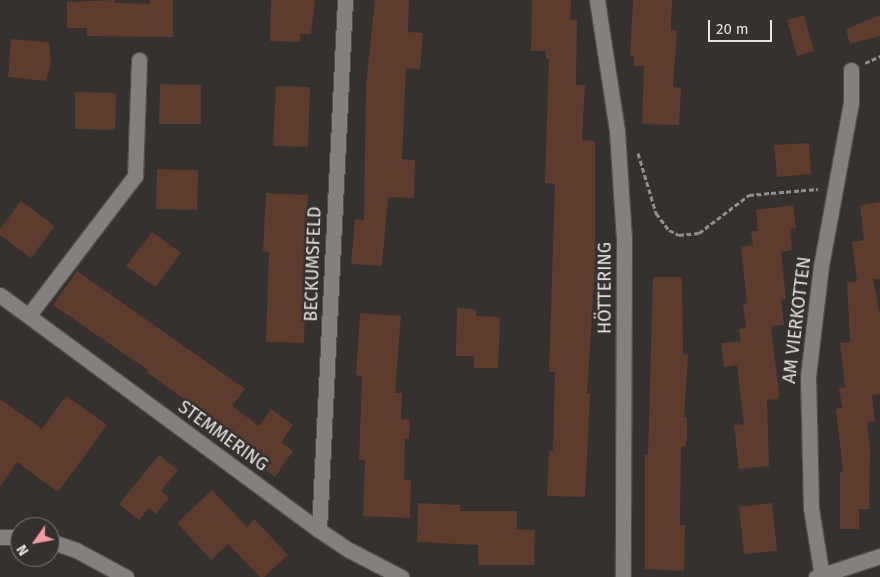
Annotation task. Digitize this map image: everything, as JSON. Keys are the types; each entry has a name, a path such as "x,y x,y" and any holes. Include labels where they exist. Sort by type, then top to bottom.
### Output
{"street":[{"name":"BECKUMSFELD","path":"318,530 345,0"},
{"name":"HÖTTERING","path":"597,0 618,145 624,240 622,577"},
{"path":"30,315 135,176 139,60"},
{"name":"AM VIERKOTTEN","path":"820,576 811,508 808,376 821,266 851,103 851,70"},
{"name":"STEMMERING","path":"0,295 30,315 318,530 348,550 401,577"},
{"path":"60,545 84,554 126,577"},
{"path":"820,576 880,556"}],"path":[{"path":"618,145 632,146 637,151 656,213 669,230 679,236 699,233 749,195 814,189"}],"building":[{"path":"115,0 115,3 150,4 150,0 173,0 173,37 87,36 87,28 67,28 67,2"},
{"path":"271,0 315,0 311,34 300,34 300,42 270,41"},
{"path":"375,0 409,0 408,32 423,33 420,69 406,68 402,159 415,160 414,198 388,197 382,266 351,264 355,219 364,220 366,84"},
{"path":"532,0 571,0 570,20 577,20 576,85 585,85 582,140 595,141 595,268 587,393 590,393 585,497 547,496 549,451 553,451 555,372 549,372 555,184 545,183 549,59 546,59 546,51 531,51"},
{"path":"633,0 672,0 671,30 677,30 673,87 681,88 679,125 642,124 644,66 634,66 634,57 630,56"},
{"path":"804,15 814,51 797,56 787,20"},
{"path":"880,15 880,36 850,44 846,29"},
{"path":"11,39 49,42 51,62 46,81 8,77"},
{"path":"160,84 201,85 201,124 159,124"},
{"path":"276,86 310,87 308,147 273,146"},
{"path":"75,92 116,93 115,130 75,129"},
{"path":"809,143 811,174 777,177 774,145"},
{"path":"157,169 198,170 197,210 156,209"},
{"path":"266,193 308,195 303,283 306,284 304,343 266,342 269,252 263,251"},
{"path":"21,201 55,226 31,258 0,235 0,229"},
{"path":"880,202 880,279 873,279 880,315 880,394 872,395 875,421 867,422 870,448 869,509 859,509 859,529 840,529 840,472 843,472 836,409 842,408 839,388 845,387 840,343 850,342 847,282 857,281 852,242 864,240 860,205"},
{"path":"793,205 796,228 790,229 792,250 781,252 786,299 781,300 784,325 771,326 779,393 778,399 767,400 769,466 739,469 734,425 744,424 737,365 724,367 721,343 741,341 739,329 746,328 743,304 747,303 741,247 753,245 751,231 758,231 756,210"},
{"path":"152,232 181,253 155,287 126,266"},
{"path":"77,271 245,389 232,406 259,426 271,409 293,425 281,442 293,451 275,477 221,439 227,431 147,372 148,370 53,305"},
{"path":"653,277 682,277 683,354 688,355 684,417 687,417 687,437 685,447 681,446 680,525 685,525 684,571 645,569 645,455 648,455"},
{"path":"457,308 476,309 476,316 500,317 498,368 474,368 474,356 456,356"},
{"path":"360,313 401,316 395,393 402,393 401,419 410,420 409,439 405,439 404,480 411,480 410,518 363,516 365,460 359,460 362,376 356,375"},
{"path":"66,396 107,425 58,492 17,462 0,486 0,399 42,429"},
{"path":"159,455 178,470 161,491 169,498 156,514 149,508 139,520 119,504"},
{"path":"212,490 247,527 254,519 288,555 264,577 260,577 228,544 211,560 177,523"},
{"path":"418,503 460,505 460,511 517,511 517,529 535,530 534,565 478,565 478,545 417,542"},
{"path":"772,503 777,551 744,554 739,507"}]}
